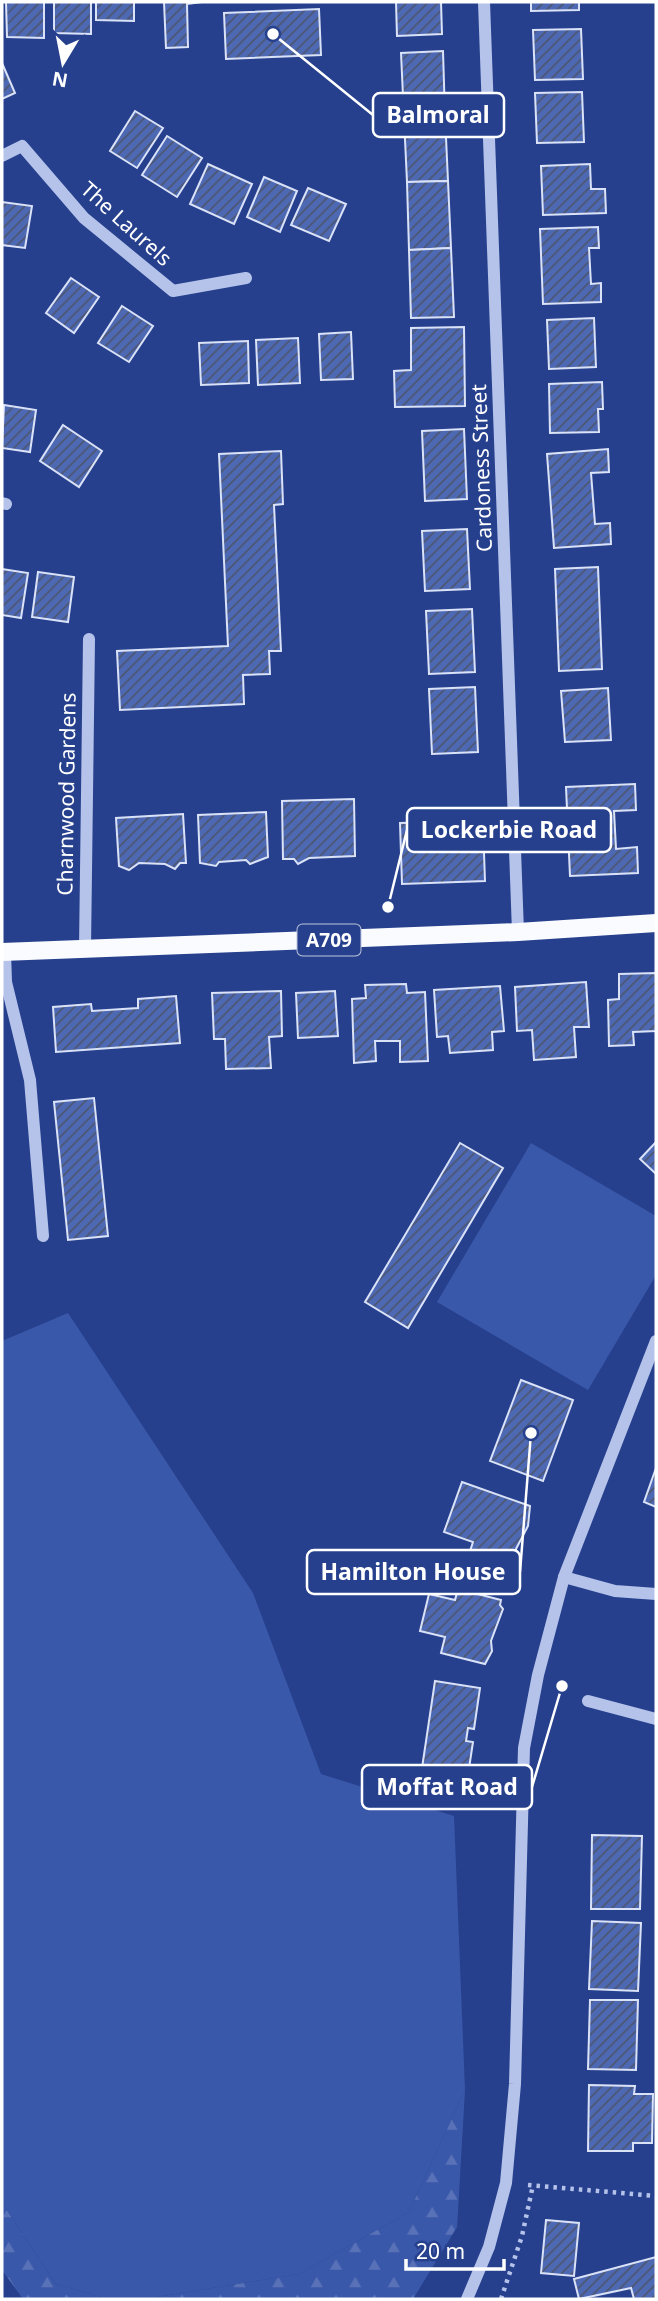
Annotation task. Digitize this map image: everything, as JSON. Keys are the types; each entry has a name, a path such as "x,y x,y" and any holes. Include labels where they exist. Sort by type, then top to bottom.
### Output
{"main road":[{"name":"A709","path":"4,952 518,932 656,923"}],"street":[{"name":"Cardoness Street","path":"484,2 518,932"},
{"name":"The Laurels","path":"2,156 22,146 84,218 173,291 246,278"},
{"name":"Charnwood Gardens","path":"85,949 89,639"},
{"path":"4,952 4,984 30,1080 43,1236"},
{"path":"467,2299 489,2247 506,2183 515,2084 524,1748 538,1675 564,1577 656,1341"},
{"path":"564,1577 615,1591 656,1594"},
{"path":"589,1701 656,1719"}],"path":[{"path":"506,2183 656,2196"},
{"path":"501,2299 522,2236 533,2185"}],"green space":[{"path":"531,1143 656,1216 656,1275 588,1390 437,1302"},
{"path":"68,1313 253,1593 321,1774 454,1816 465,2090 409,2212 299,2274 144,2299 108,2299 56,2284 2,2203 2,1341"},
{"path":"465,2090 457,2227 413,2299 144,2299 299,2274 409,2212"},
{"path":"2,2203 56,2284 108,2299 23,2299 2,2270"}],"building":[{"path":"6,2 44,2 44,38 7,37"},
{"path":"54,2 91,2 91,34 54,33"},
{"path":"96,2 134,2 134,21 96,20"},
{"path":"164,2 202,2 187,4 188,47 166,48"},
{"path":"396,2 441,2 442,34 397,36"},
{"path":"531,2 579,2 579,10 531,11"},
{"path":"319,9 321,55 226,59 224,13"},
{"path":"581,29 583,79 535,80 533,30"},
{"path":"443,51 445,116 404,118 401,53"},
{"path":"2,63 15,93 2,99"},
{"path":"582,92 584,142 537,143 535,93"},
{"path":"135,111 163,128 137,168 110,151"},
{"path":"445,116 448,181 407,182 404,118"},
{"path":"167,136 202,158 177,197 142,175"},
{"path":"208,164 252,184 234,224 190,204"},
{"path":"590,164 591,189 605,189 606,213 543,215 541,166"},
{"path":"264,177 297,191 280,232 247,217"},
{"path":"448,181 451,248 409,250 407,182"},
{"path":"308,188 346,204 329,241 291,225"},
{"path":"2,202 32,206 25,248 2,245"},
{"path":"598,227 599,248 589,248 591,284 601,283 601,302 543,304 540,229"},
{"path":"451,248 454,317 411,318 409,250"},
{"path":"71,278 99,297 74,333 46,313"},
{"path":"122,306 153,326 129,362 98,343"},
{"path":"594,318 596,367 549,369 547,320"},
{"path":"464,327 465,406 395,407 394,371 411,370 411,328"},
{"path":"351,332 353,379 321,380 319,334"},
{"path":"298,338 300,383 258,385 256,340"},
{"path":"248,341 249,383 201,385 199,343"},
{"path":"602,382 603,409 598,409 599,432 550,433 549,384"},
{"path":"4,405 36,410 30,452 2,448"},
{"path":"63,425 102,451 79,487 40,461"},
{"path":"464,429 467,499 425,501 422,431"},
{"path":"608,449 609,472 591,473 595,524 610,523 611,544 554,548 547,454"},
{"path":"281,451 283,504 274,505 281,651 269,651 270,674 243,675 244,704 120,710 117,651 228,646 219,454"},
{"path":"467,529 470,589 425,591 422,531"},
{"path":"598,567 602,669 559,671 555,569"},
{"path":"2,569 28,573 21,618 2,615"},
{"path":"38,572 74,577 68,622 32,617"},
{"path":"472,609 475,672 429,674 426,611"},
{"path":"475,687 478,752 432,754 429,689"},
{"path":"608,688 611,740 565,742 561,691"},
{"path":"635,784 636,810 614,811 616,849 637,847 638,873 570,876 566,787"},
{"path":"354,799 355,856 309,858 298,864 294,859 283,859 282,801"},
{"path":"466,808 466,826 483,825 485,881 402,884 400,823 440,822 440,809"},
{"path":"266,812 268,857 250,864 246,860 219,862 216,866 200,863 198,815"},
{"path":"183,814 186,863 180,863 175,869 165,864 139,863 129,870 119,866 116,818"},
{"path":"656,973 656,1031 633,1032 634,1045 609,1046 608,1000 619,999 619,974"},
{"path":"586,982 589,1027 574,1027 576,1057 534,1060 532,1030 517,1031 515,987"},
{"path":"406,984 407,993 425,992 428,1061 400,1062 400,1041 375,1041 376,1061 354,1063 352,999 366,998 365,985"},
{"path":"500,986 504,1031 492,1032 493,1050 450,1053 448,1036 437,1037 434,990"},
{"path":"281,991 282,1036 269,1037 271,1068 226,1069 225,1039 214,1039 212,993"},
{"path":"335,991 338,1036 298,1038 296,993"},
{"path":"176,996 180,1043 56,1052 53,1007 91,1004 92,1011 138,1008 138,999"},
{"path":"94,1098 108,1236 68,1240 54,1102"},
{"path":"656,1142 656,1174 640,1159"},
{"path":"460,1143 503,1168 408,1328 365,1302"},
{"path":"521,1380 573,1400 543,1481 490,1461"},
{"path":"656,1468 656,1507 644,1502"},
{"path":"462,1482 530,1506 528,1526 516,1549 518,1561 510,1568 469,1554 473,1542 444,1532"},
{"path":"458,1589 501,1600 503,1609 491,1641 492,1651 485,1664 441,1653 445,1637 420,1631 429,1594 455,1600"},
{"path":"435,1681 480,1688 474,1729 468,1728 466,1741 473,1742 468,1775 422,1768"},
{"path":"592,1835 642,1836 640,1909 591,1909"},
{"path":"592,1921 641,1923 638,1991 589,1989"},
{"path":"590,2000 638,2000 636,2070 588,2069"},
{"path":"589,2085 635,2086 634,2094 653,2094 652,2143 633,2143 633,2151 588,2151"},
{"path":"546,2220 579,2223 574,2276 541,2273"},
{"path":"656,2257 656,2299 634,2299 631,2288 579,2299 574,2279"}],"place":[{"name":"Balmoral","path":"273,34"},
{"name":"Lockerbie Road","path":"388,907"},
{"name":"Hamilton House","path":"531,1433"},
{"name":"Moffat Road","path":"562,1686"}]}
